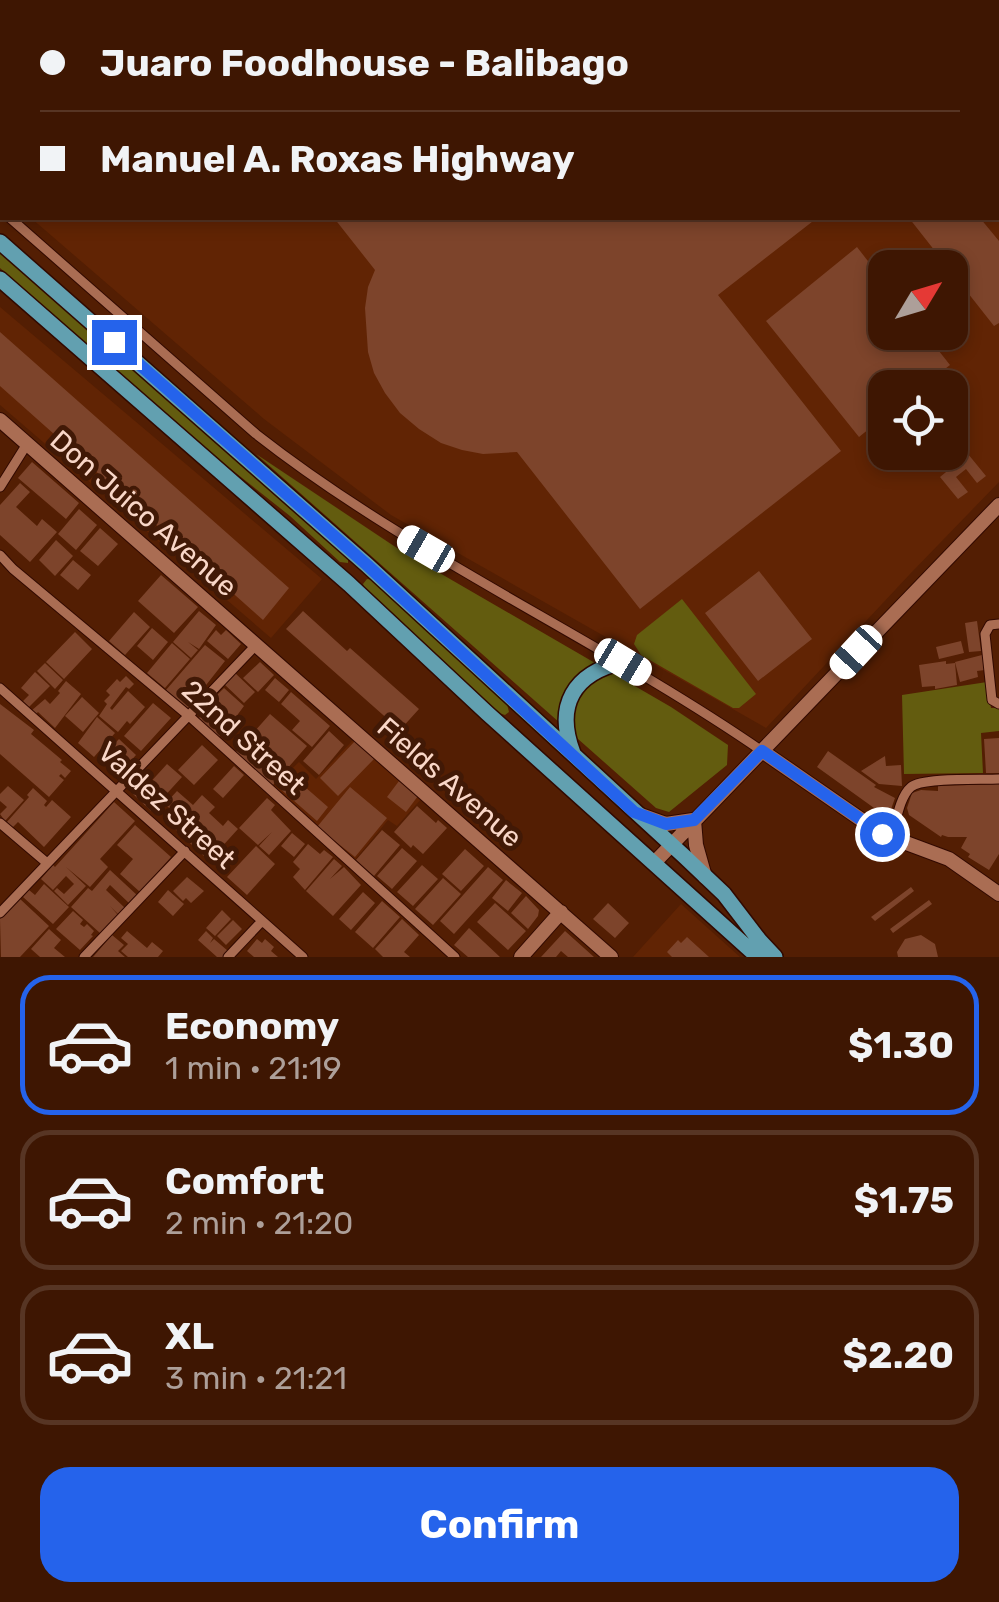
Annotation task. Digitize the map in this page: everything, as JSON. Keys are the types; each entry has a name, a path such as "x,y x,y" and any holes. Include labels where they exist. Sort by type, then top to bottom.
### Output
{"main road":[{"path":"0,242 353,553 670,844 724,894 775,957"},
{"path":"0,279 242,489 758,957"},
{"name":"Don Juico Avenue","path":"0,420 256,644"},
{"path":"242,489 252,492 349,575 356,573 359,566 353,553"},
{"path":"654,863 999,505"},
{"name":"Fields Avenue","path":"256,644 611,957"},
{"path":"575,757 564,716 568,702 589,674 623,662"},
{"path":"762,751 870,827 949,860 999,894"},
{"path":"634,812 666,824 694,820"},
{"path":"694,820 705,877"},
{"path":"521,957 560,912"}],"street":[{"path":"12,220 256,434 298,466 374,518 623,662 762,751"},
{"path":"142,368 159,348"},
{"path":"0,488 27,444"},
{"name":"22nd Street","path":"0,555 189,716 455,957"},
{"path":"999,624 990,625 985,634 992,700 999,704"},
{"path":"0,913 256,644"},
{"name":"Valdez Street","path":"0,688 303,957"},
{"path":"891,839 904,799 916,784 999,779"},
{"path":"0,823 48,863"},
{"path":"84,957 185,851"},
{"path":"228,957 262,920"}],"shaded area":[{"path":"33,220 999,220 999,482 766,728 391,515 264,419"},
{"path":"0,251 348,558 348,563 340,562 213,455 0,268"},
{"path":"0,307 322,579 271,638 0,405"},
{"path":"256,454 400,550 671,707 728,745 727,765 669,812 656,808"},
{"path":"367,579 375,580 507,704 509,712 499,713 365,589"},
{"path":"682,599 756,694 739,708 641,655 634,644 637,635"},
{"path":"987,682 991,708 999,708 999,731 981,733 983,773 904,774 902,695"},
{"path":"354,739 423,797 397,826 388,820 354,861 274,786 299,762 316,779"},
{"path":"681,904 740,957 633,957"}],"building":[{"path":"336,220 814,220 718,295 841,451 640,609 517,452 483,454 441,443 400,413 374,373 368,352 365,308 375,270"},
{"path":"911,220 982,220 999,241 999,323 994,326 968,293 968,250 934,250"},
{"path":"857,247 868,261 868,350 938,350 950,365 944,370 868,370 868,430 859,437 766,321"},
{"path":"0,332 289,588 263,620 0,386"},
{"path":"968,454 986,476 977,483 967,470"},
{"path":"32,462 79,503 66,519 18,478"},
{"path":"949,470 965,470 956,477 968,492 958,499 940,477"},
{"path":"20,483 30,492 16,507 37,526 42,519 57,532 30,562 0,535 0,505"},
{"path":"79,509 97,525 76,550 58,534"},
{"path":"100,528 118,544 98,566 80,551"},
{"path":"56,540 73,556 55,576 39,560"},
{"path":"73,560 91,575 78,590 60,575"},
{"path":"759,571 812,639 758,681 705,613"},
{"path":"161,575 198,607 174,633 138,601"},
{"path":"199,611 216,625 199,649 188,642 198,650 191,658 173,642"},
{"path":"303,611 419,709 400,730 286,629"},
{"path":"134,612 150,627 125,655 109,641"},
{"path":"977,621 981,651 969,652 965,623"},
{"path":"152,628 168,642 153,660 137,646"},
{"path":"216,630 221,635 226,630 241,644 228,659 207,641"},
{"path":"75,632 92,649 64,679 46,662"},
{"path":"961,641 964,653 939,659 936,647"},
{"path":"172,643 190,659 165,688 147,673"},
{"path":"205,645 225,661 188,708 166,690"},
{"path":"982,655 985,670 977,671 978,677 960,682 955,662"},
{"path":"260,662 274,675 258,692 243,678"},
{"path":"45,663 63,680 55,689 37,671"},
{"path":"955,663 957,685 922,687 919,665"},
{"path":"35,672 50,686 29,707 23,701 29,695 21,688"},
{"path":"234,672 255,692 244,703 224,684"},
{"path":"126,676 134,684 126,687 110,708 128,691 145,707 118,732 99,716 110,695 106,691"},
{"path":"275,678 289,690 279,702 265,690"},
{"path":"66,681 81,694 55,728 38,712 35,715 31,711 45,699 50,704"},
{"path":"224,688 244,706 230,725 207,705"},
{"path":"291,692 330,726 312,747 292,730 300,721 281,704"},
{"path":"82,697 99,713 83,732 65,716"},
{"path":"153,703 171,718 141,751 124,736"},
{"path":"0,704 34,730 31,734 71,771 65,778 59,776 64,780 49,797 0,754"},
{"path":"208,708 229,726 219,737 198,719"},
{"path":"270,714 307,746 273,785 236,752"},
{"path":"97,717 115,733 94,757 78,743"},
{"path":"329,731 344,745 319,775 303,761"},
{"path":"999,738 999,773 986,773 984,739"},
{"path":"119,739 136,755 119,774 101,758"},
{"path":"355,741 374,759 338,796 320,778"},
{"path":"202,745 218,760 194,785 178,770"},
{"path":"828,751 874,787 895,798 888,818 817,767"},
{"path":"885,756 886,766 901,765 902,786 879,784 861,771"},
{"path":"167,764 182,777 151,811 131,788 140,779 147,786"},
{"path":"234,766 244,775 223,798 213,789"},
{"path":"289,773 328,807 317,821 277,786"},
{"path":"399,781 418,796 406,812 387,797"},
{"path":"999,784 999,854 989,870 961,848 967,837 941,837 909,815 912,793 938,791 938,786"},
{"path":"8,786 24,800 5,821 0,814 7,807 0,801 0,794"},
{"path":"350,787 387,818 355,857 317,827"},
{"path":"33,788 47,801 46,807 52,800 71,817 44,847 18,822 12,828 6,823"},
{"path":"177,791 193,805 202,795 215,807 209,813 223,826 228,820 238,829 209,861 173,827 181,819 165,804"},
{"path":"267,798 275,805 271,810 291,831 269,855 259,846 272,832 258,845 239,828"},
{"path":"114,802 135,821 100,859 108,867 90,887 66,867 86,886 68,905 54,891 57,888 64,894 74,884 66,876 53,890 41,879"},
{"path":"417,806 447,828 423,854 394,832"},
{"path":"135,825 171,857 140,892 120,874 133,859 117,845"},
{"path":"382,830 400,845 374,876 356,860"},
{"path":"292,833 305,844 294,857 281,846"},
{"path":"308,844 320,854 324,850 333,857 305,890 293,877 300,869 293,862"},
{"path":"256,846 275,864 247,895 227,877"},
{"path":"402,848 417,861 392,889 377,876"},
{"path":"465,849 484,866 461,891 442,874"},
{"path":"334,859 342,866 330,879 344,867 361,885 333,916 306,891"},
{"path":"422,865 438,879 413,906 397,892"},
{"path":"488,867 503,880 454,934 440,921"},
{"path":"110,870 138,896 130,904 110,885 106,890 125,908 119,915 110,906 118,915 100,933 71,907"},
{"path":"187,877 204,891 191,903 173,891"},
{"path":"443,878 461,894 433,925 415,909"},
{"path":"506,880 522,893 508,911 492,898"},
{"path":"44,884 69,907 53,924 23,897 29,890 35,895"},
{"path":"911,887 914,891 875,921 871,917"},
{"path":"168,890 184,904 173,916 158,902"},
{"path":"363,892 375,903 351,930 339,919"},
{"path":"526,896 539,910 528,929 511,913"},
{"path":"19,898 49,926 20,957 1,957 0,919"},
{"path":"929,900 932,904 893,933 890,929"},
{"path":"382,901 400,917 373,948 355,932"},
{"path":"495,903 526,931 508,950 477,922"},
{"path":"608,903 629,923 615,938 593,919"},
{"path":"222,910 231,919 215,936 206,928"},
{"path":"73,911 83,920 80,924 87,924 94,931 80,950 56,929"},
{"path":"402,919 419,935 404,952 410,957 383,957 375,949"},
{"path":"233,920 242,929 226,945 217,936"},
{"path":"469,928 500,957 468,957 454,945"},
{"path":"49,929 61,940 54,948 65,957 40,957 31,949"},
{"path":"127,931 147,948 152,942 163,951 158,957 128,957 121,951 128,944 121,938"},
{"path":"206,931 213,938 210,943 214,939 228,951 223,957 217,957 198,940"},
{"path":"565,931 594,957 568,957 561,951 556,957 541,957"},
{"path":"112,935 124,945 118,951 125,957 93,957"},
{"path":"921,935 935,944 938,957 898,957 905,939"},
{"path":"687,937 709,957 672,957 667,952"},
{"path":"257,939 262,943 265,939 278,957 254,957 247,951"}],"route":[{"path":"114,342 367,565 634,812 666,824 694,820 762,751 882,834"}]}
